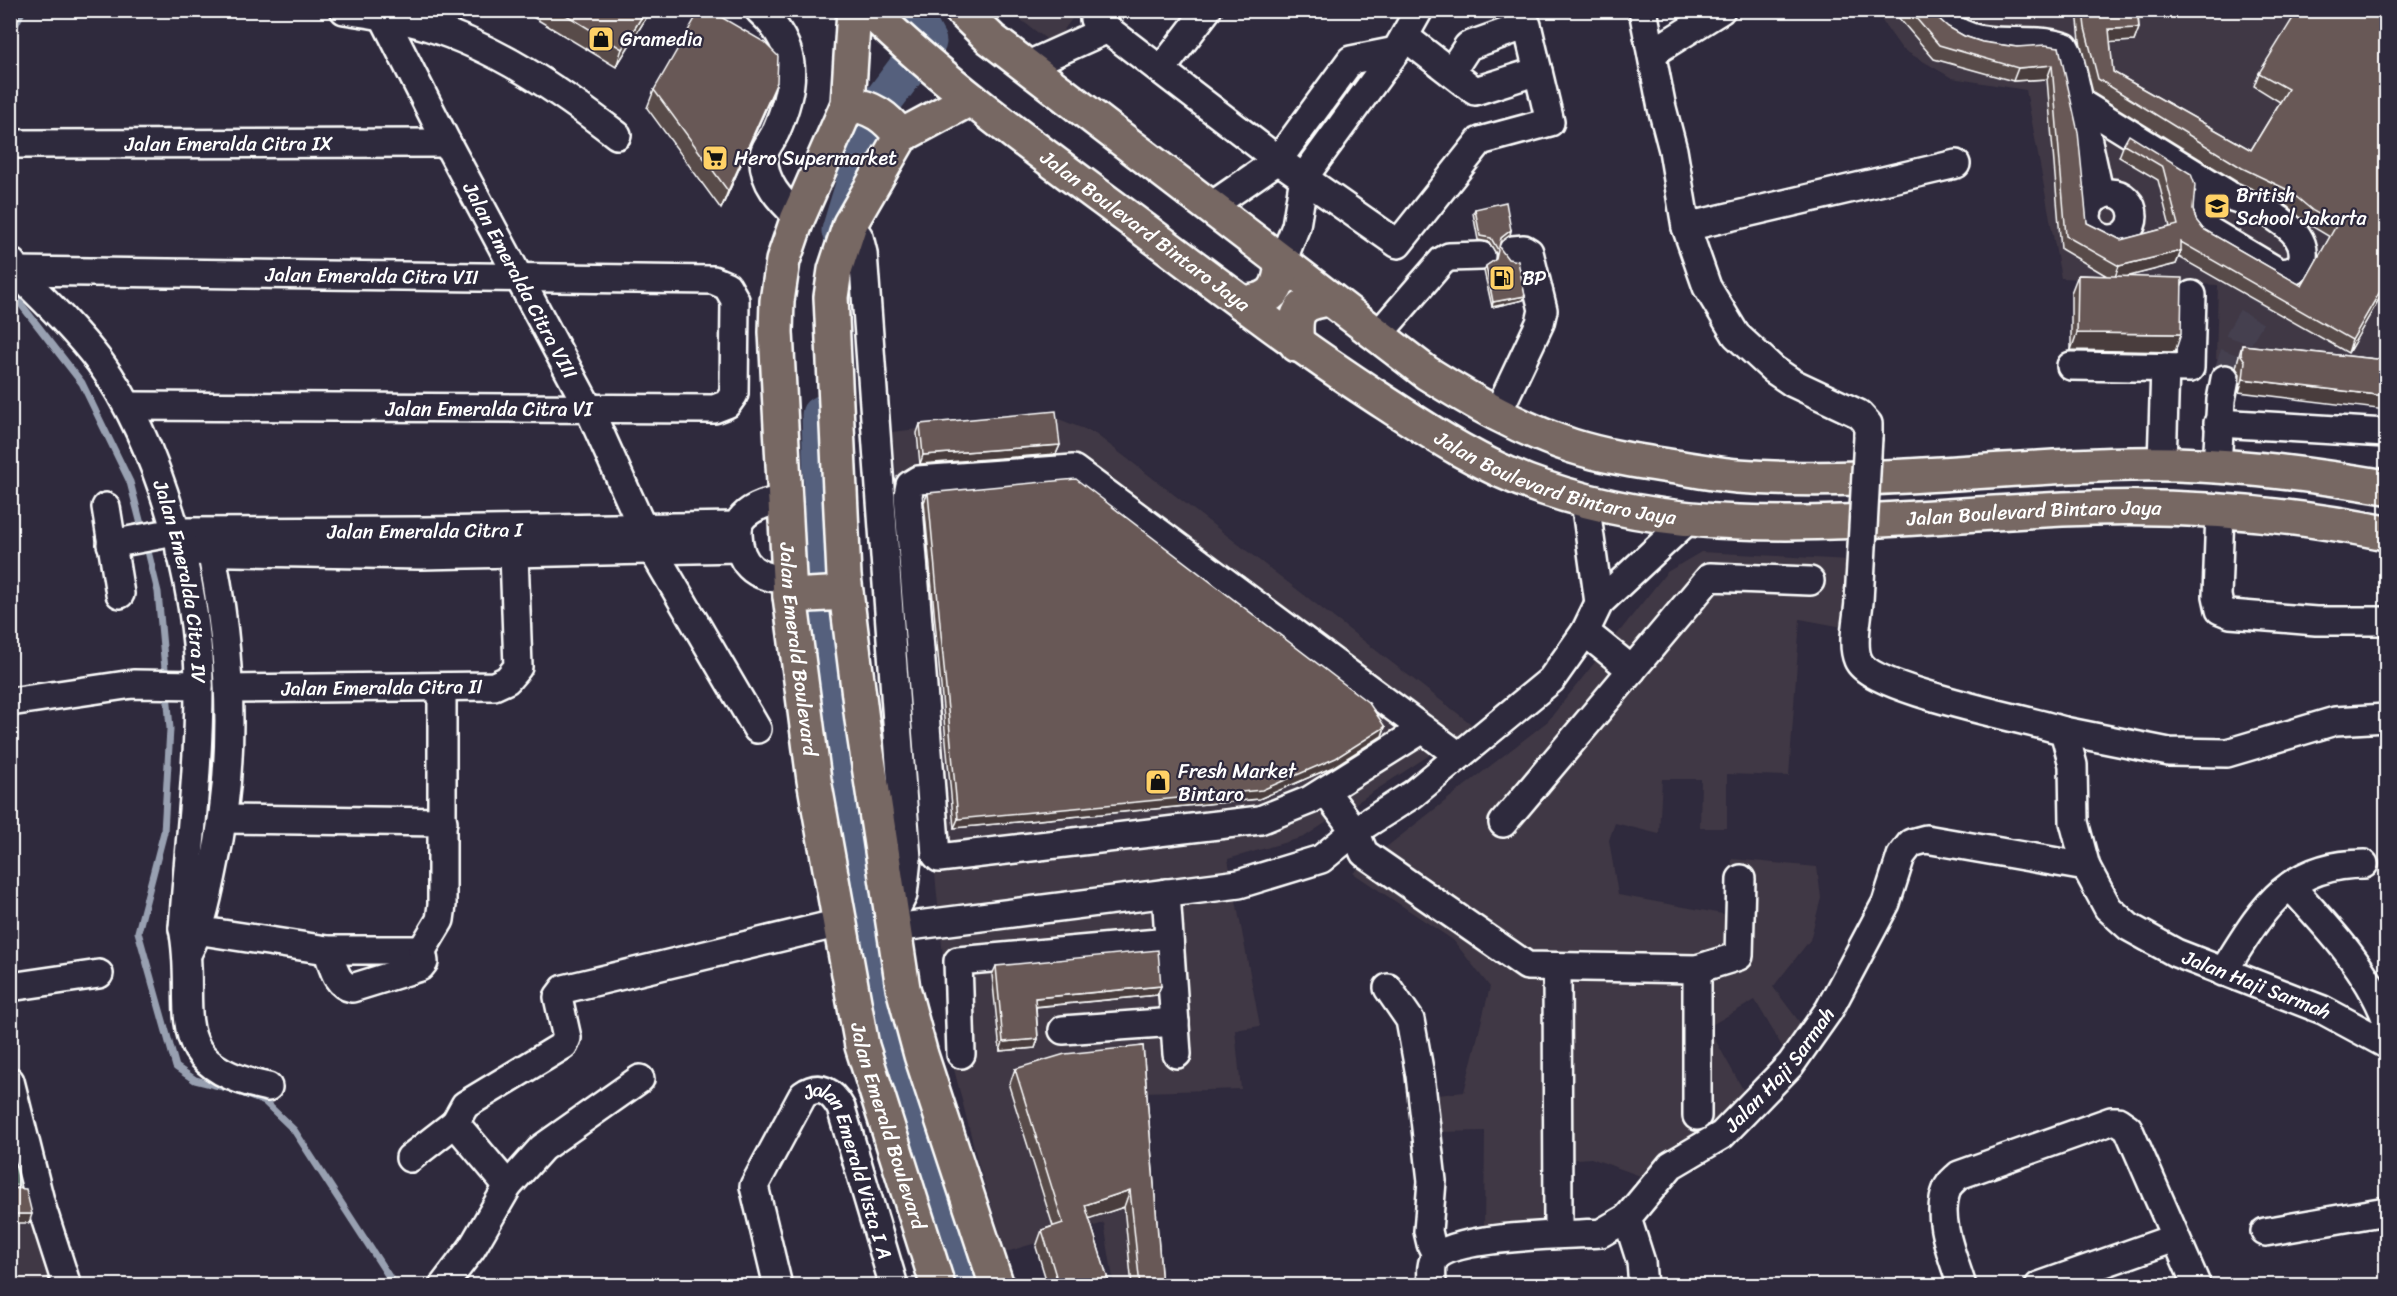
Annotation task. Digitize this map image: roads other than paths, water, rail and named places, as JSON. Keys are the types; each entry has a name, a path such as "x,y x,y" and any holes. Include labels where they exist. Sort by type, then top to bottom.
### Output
{"main road":[{"name":"Jalan Emerald Boulevard","path":"854,10 853,104 799,218 783,261 777,302 776,332 786,499 816,586 893,922 903,988 921,1055 997,1286"},
{"name":"Jalan Boulevard Bintaro Jaya","path":"961,10 991,39 1427,373 1497,414 1573,446 1624,459 1736,476 1828,479 2033,467 2162,464 2217,465 2386,487"},
{"name":"Jalan Boulevard Bintaro Jaya","path":"878,19 970,99 1297,345 1460,450 1537,486 1585,501 1653,515 1689,519 1832,525 2092,508 2164,508 2299,517 2386,533"},
{"path":"853,104 872,109 897,132 970,99"},
{"name":"Jalan Emerald Boulevard","path":"897,132 850,224 835,270 831,297 816,586 814,780 862,1046 938,1286"},
{"path":"1242,303 1260,300 1272,294 1280,282 1282,262"},
{"path":"1297,345 1295,324 1299,310 1311,301 1330,299"}],"street":[{"path":"344,10 427,26 489,51 573,101 617,135"},
{"path":"759,10 770,21 790,54 792,80 787,104 763,154 767,177 779,199 799,218"},
{"path":"1161,70 1207,10"},
{"path":"1282,262 1296,226 1304,177 1400,44 1419,10"},
{"path":"1643,10 1662,108 1673,150 1686,227 1707,288 1736,335 1774,370 1793,383 1865,418 1868,424 1856,645 1858,661 1866,669 1912,692 2064,731 2169,752 2227,753 2335,721 2386,718"},
{"path":"1652,53 1721,10"},
{"path":"1932,10 1945,25 1968,38 2065,47 2069,55 2100,196"},
{"name":"Jalan Emeralda Citra VIII","path":"383,16 447,143 589,409 647,538"},
{"path":"1026,66 1101,24 1278,160 1398,244 1480,141 1550,122 1527,25 1468,46 1451,72"},
{"path":"1210,207 1278,160 1351,60 1400,44 1451,72 1475,91 1538,71"},
{"path":"2080,103 2228,194"},
{"name":"Jalan Emeralda Citra IX","path":"10,144 447,143"},
{"path":"1686,227 1956,164"},
{"path":"850,224 859,237 863,253 906,849 903,895 893,922 1239,884 1321,859 1363,826 1413,794 1551,680 1586,632 1599,603 1689,519"},
{"path":"1497,414 1540,323 1543,310 1529,252 1524,249 1513,250"},
{"path":"1378,335 1442,261 1449,257 1481,255"},
{"name":"Jalan Emeralda Citra VII","path":"13,266 713,280 728,286"},
{"name":"Jalan Emeralda Citra IV","path":"13,266 75,331 100,363 128,406 157,470 172,539 194,620 192,685 195,779 187,1025 196,1050 210,1065 227,1074 268,1087"},
{"name":"Jalan Emeralda Citra VI","path":"128,406 714,409 728,404 734,394 735,300 728,286"},
{"path":"2072,366 2190,368 2192,295"},
{"path":"2162,464 2164,367"},
{"path":"2217,465 2218,423 2225,379"},
{"path":"2218,423 2386,433"},
{"path":"877,454 913,488 936,847 939,858 1260,820 1310,800 1419,732"},
{"path":"879,495 913,488 1073,469 1454,760"},
{"path":"786,499 753,509 741,518 738,537 748,565 760,576 816,586"},
{"path":"1585,501 1599,603"},
{"path":"106,507 118,542 120,594"},
{"path":"2220,512 2217,596 2220,610 2230,614 2316,621 2386,621"},
{"name":"Jalan Emeralda Citra I","path":"118,542 172,539 421,543 738,537"},
{"path":"647,538 757,729"},
{"name":"Jalan Emeralda Citra I","path":"421,543 514,554 647,538"},
{"name":"Jalan Emeralda Citra IV","path":"190,936 224,819 230,689 209,541"},
{"name":"Jalan Emeralda Citra II","path":"230,689 442,688 494,686 507,680 518,667 514,554"},
{"path":"1503,823 1710,577 1810,581"},
{"path":"1586,632 1632,670"},
{"path":"10,702 104,687 156,684 192,685"},
{"path":"327,950 339,981 344,986 352,988 420,967 424,962 422,950 442,913 444,822 442,688"},
{"name":"Jalan Haji Sarmah","path":"2064,731 2073,765 2074,822 2086,867 2108,908 2129,927 2176,953 2323,1010 2386,1044"},
{"path":"1332,787 1363,826 1364,853 1527,966 1696,969 1739,956 1741,879"},
{"path":"224,819 444,822"},
{"name":"Jalan Haji Sarmah","path":"1437,1256 1486,1240 1600,1233 1627,1218 1671,1166 1722,1135 1791,1064 1829,1010 1886,903 1901,856 1911,843 1926,838 2086,867"},
{"path":"906,849 936,847"},
{"path":"2223,972 2270,901 2290,886 2323,867 2364,864"},
{"path":"2290,886 2357,966 2379,999 2386,1018"},
{"path":"1166,893 1177,1054"},
{"path":"410,1158 455,1123 465,1105 564,1045 567,1038 558,997 564,989 840,923"},
{"path":"190,936 327,950 422,950"},
{"path":"961,1054 957,961 1169,942"},
{"path":"1557,967 1558,1222"},
{"path":"1696,969 1697,1116"},
{"path":"10,987 99,974"},
{"path":"1388,988 1410,1020 1423,1095 1432,1180 1428,1231 1437,1256 1432,1262 1432,1286"},
{"path":"1063,1030 1175,1022"},
{"path":"443,1286 472,1248 508,1186 542,1148 640,1079"},
{"path":"10,1081 40,1205 67,1286"},
{"name":"Jalan Emerald Vista I A","path":"778,1286 754,1186 803,1095 810,1090 824,1090 834,1096 841,1108 894,1286"},
{"path":"1962,1286 1948,1239 1943,1206 1947,1186 1959,1175 2104,1122 2118,1121 2128,1128 2196,1284"},
{"path":"455,1123 508,1186"},
{"path":"2265,1232 2386,1212"},
{"path":"1627,1218 1641,1262 1643,1286"},
{"path":"2039,1286 2175,1238"}],"waterway":[{"path":"10,35 23,10"},
{"path":"841,231 879,106 927,42 910,10"},
{"path":"10,290 82,383 130,482 143,532"},
{"path":"821,415 828,657 873,960 972,1286"},
{"path":"146,543 158,592 166,680"},
{"path":"167,691 170,729 164,832 138,932 176,1067 195,1080 231,1089 265,1102 294,1130 395,1286"}],"tunnel":[{"path":"2225,379 2240,336 2277,273"}],"place":[{"name":"Gramedia","path":"601,39"},
{"name":"Hero Supermarket","path":"715,158"},
{"name":"British School Jakarta","path":"2217,206"},
{"name":"BP","path":"1502,278"},
{"name":"Fresh Market Bintaro","path":"1158,782"}]}
